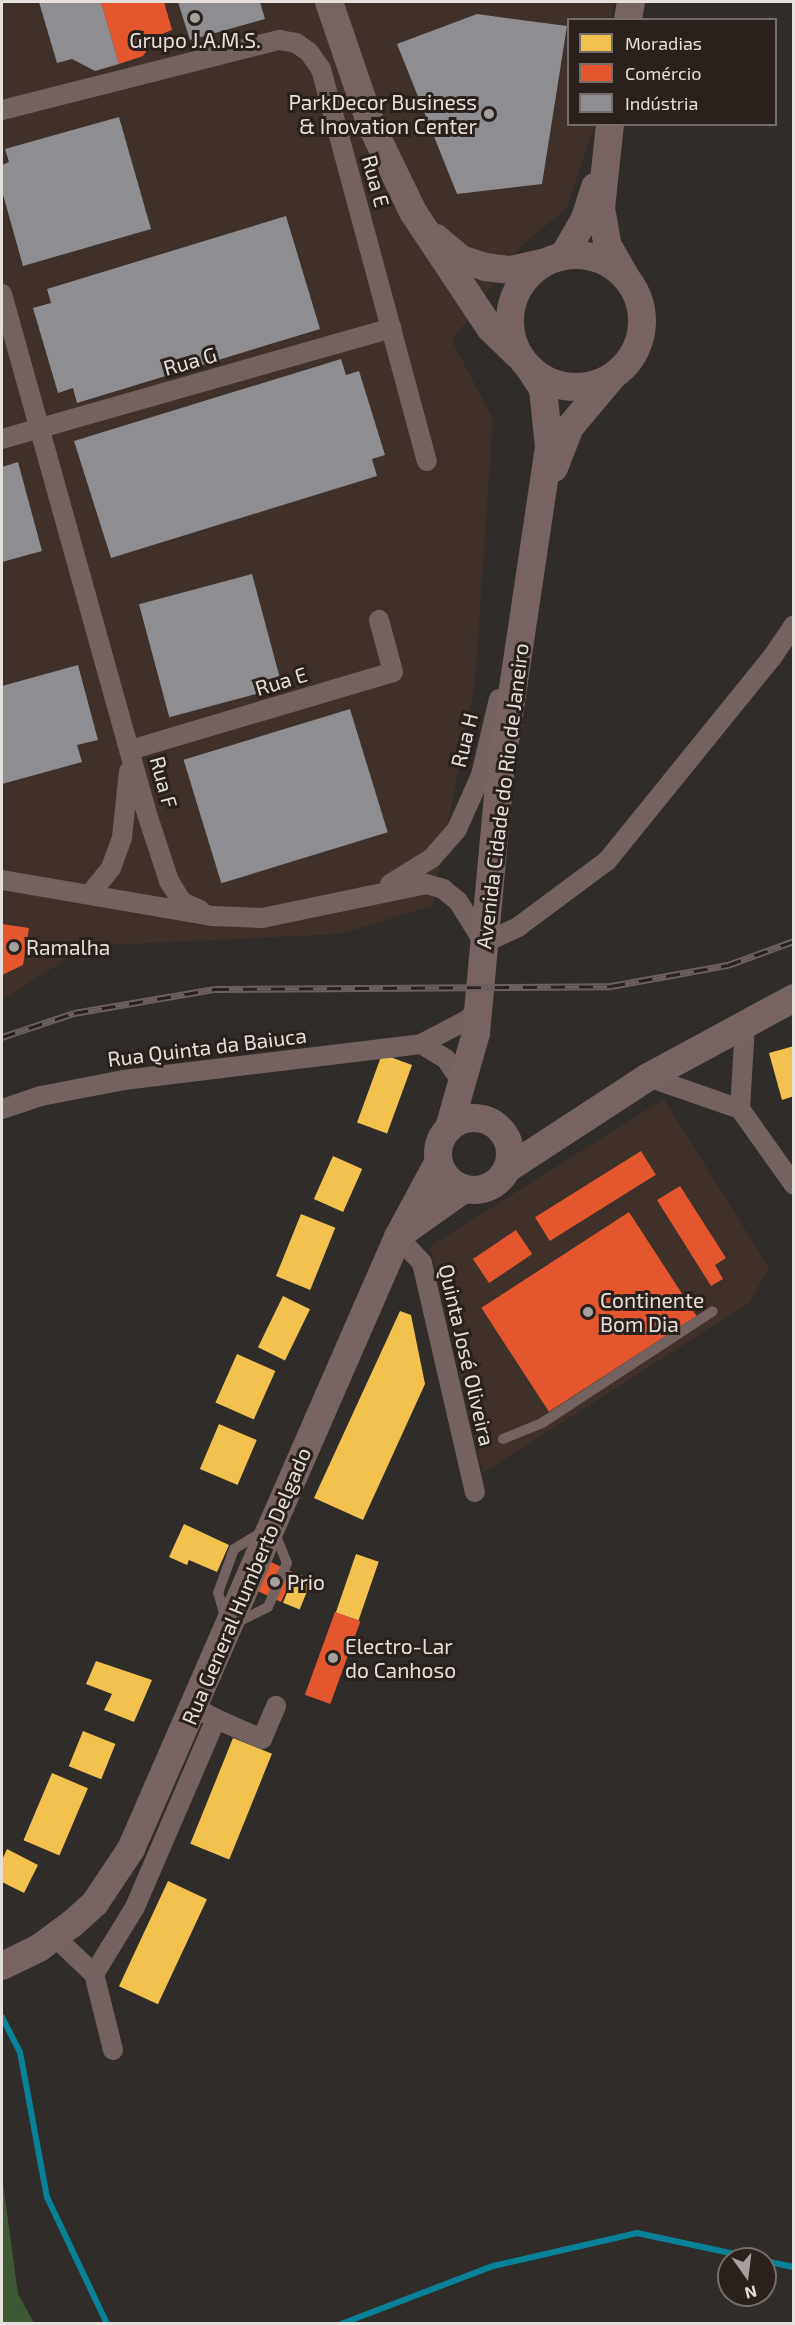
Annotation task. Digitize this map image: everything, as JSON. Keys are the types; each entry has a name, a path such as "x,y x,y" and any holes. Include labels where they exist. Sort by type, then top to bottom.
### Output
{"main road":[{"path":"329,2 371,125 413,212 490,328 525,363 549,381 571,387 593,384 613,375 629,360 639,340 642,318 638,296 608,246 603,226 603,162"},
{"path":"347,2 371,125"},
{"path":"628,18 631,2"},
{"path":"525,363 510,326 515,294 527,275 554,259 584,221 603,162 610,126"},
{"path":"413,212 460,259 485,267 511,270 554,259 587,255 609,263 626,277"},
{"name":"Avenida Cidade do Rio de Janeiro","path":"473,1047 500,774 549,447 548,417 543,389 525,363"},
{"name":"Avenida Cidade do Rio de Janeiro","path":"534,545 554,468 570,427 613,375"},
{"path":"473,1047 449,1128 438,1149 439,1161 448,1179 464,1189 485,1189 507,1169 648,1077 794,998"},
{"path":"473,1047 476,1087 504,1133 511,1159 507,1169"},
{"path":"449,1128 469,1118 480,1118 504,1133 568,1128"},
{"name":"Rua General Humberto Delgado","path":"2,1966 54,1937 95,1903 117,1874 205,1713 228,1627 398,1237 439,1161"},
{"path":"398,1237 464,1189"}],"street":[{"name":"Rua E","path":"2,110 279,40 296,43 309,52 321,69 427,461"},
{"path":"2,294 130,750"},
{"name":"Rua G","path":"2,440 391,328"},
{"name":"Rua H","path":"362,896 401,879 432,858 457,830 469,806 482,775 534,545"},
{"name":"Rua E","path":"130,750 393,672 379,620"},
{"path":"484,943 518,927 607,861 773,656 794,625"},
{"name":"Rua F","path":"90,894 111,868 122,837 129,796 130,750"},
{"name":"Rua F","path":"130,750 169,881 182,902 213,916"},
{"name":"Rua H","path":"2,880 213,916 262,918 426,884 443,889 458,901 484,943"},
{"name":"Rua Quinta da Baiuca","path":"2,1109 41,1096 124,1080 421,1044 467,1020 478,1010"},
{"path":"740,1109 745,1024"},
{"path":"421,1044 446,1059 462,1083"},
{"path":"648,1077 740,1109 794,1185"},
{"name":"Quinta José Oliveira","path":"398,1237 422,1263 475,1492"},
{"path":"94,1974 135,1907 205,1713 262,1739 276,1706"},
{"path":"54,1937 94,1974 113,2050"}],"lane":[{"path":"503,1440 542,1423 713,1311"}],"shaded area":[{"path":"2,2 613,2 611,18 567,18 567,126 595,126 566,209 520,247 452,341 493,419 475,683 432,906 340,934 87,946 2,1000"},
{"path":"664,1099 769,1268 749,1303 483,1473 430,1246"}],"green space":[{"path":"2,2176 18,2294 34,2323 2,2323"}],"building: Moradias":[{"path":"794,1046 794,1096 782,1100 769,1053"},
{"path":"382,1054 412,1065 387,1134 357,1123"},
{"path":"333,1156 362,1169 343,1212 314,1199"},
{"path":"301,1214 335,1228 310,1290 276,1276"},
{"path":"283,1296 310,1309 285,1360 258,1347"},
{"path":"400,1311 411,1315 425,1384 363,1520 314,1498"},
{"path":"237,1354 275,1371 254,1420 215,1402"},
{"path":"219,1424 257,1440 238,1485 200,1469"},
{"path":"184,1524 229,1545 217,1572 189,1560 187,1565 169,1557"},
{"path":"356,1554 379,1562 359,1620 336,1613"},
{"path":"295,1573 312,1580 300,1609 283,1603"},
{"path":"96,1661 152,1680 134,1722 104,1710 112,1694 86,1684"},
{"path":"83,1731 115,1744 101,1779 69,1766"},
{"path":"233,1738 272,1754 229,1859 190,1844"},
{"path":"52,1773 88,1788 59,1855 23,1840"},
{"path":"7,1849 38,1865 24,1893 2,1882 2,1860"},
{"path":"168,1881 207,1899 158,2004 119,1986"}],"building: Comércio":[{"path":"101,2 164,2 172,30 157,36 143,56 119,64"},
{"name":"Ramalha","path":"2,924 29,928 23,965 2,975"},
{"path":"641,1151 656,1175 550,1241 535,1217"},
{"path":"680,1186 726,1258 715,1265 723,1279 711,1286 657,1200"},
{"name":"Continente Bom Dia","path":"629,1212 697,1316 549,1412 481,1308"},
{"path":"516,1230 532,1254 489,1283 473,1259"},
{"path":"271,1562 295,1573 281,1602 257,1591"},
{"name":"Electro-Lar do Canhoso","path":"335,1612 360,1621 330,1704 305,1695"}],"building: Indústria":[{"path":"39,2 101,2 119,64 95,71 72,59 57,63"},
{"path":"178,2 260,2 265,19 190,40"},
{"name":"ParkDecor Business & Inovation Center","path":"477,14 567,26 542,184 457,194 397,44"},
{"path":"119,117 151,229 23,266 2,191 2,165 9,162 5,149"},
{"path":"286,216 320,329 77,403 73,388 58,393 33,308 51,303 47,289"},
{"path":"341,359 346,375 359,371 385,455 372,459 377,476 111,558 74,441"},
{"path":"18,462 42,551 2,562 2,467"},
{"path":"252,574 282,687 169,717 139,604"},
{"path":"78,665 98,740 77,745 82,762 2,784 2,686"},
{"path":"350,709 388,832 221,883 184,760"}],"waterway":[{"path":"2,2017 20,2052 47,2197 107,2324"},
{"path":"341,2324 493,2266 637,2233 717,2250"},
{"path":"777,2263 794,2267"}],"railway":[{"path":"2,1037 74,1013 215,989 611,986 728,965 794,941"}],"place":[{"name":"Grupo J.A.M.S.","path":"195,18"},
{"name":"ParkDecor Business & Inovation Center","path":"489,114"},
{"name":"Ramalha","path":"14,947"},
{"name":"Continente Bom Dia","path":"588,1312"},
{"name":"Prio","path":"275,1582"},
{"name":"Electro-Lar do Canhoso","path":"333,1658"}]}
